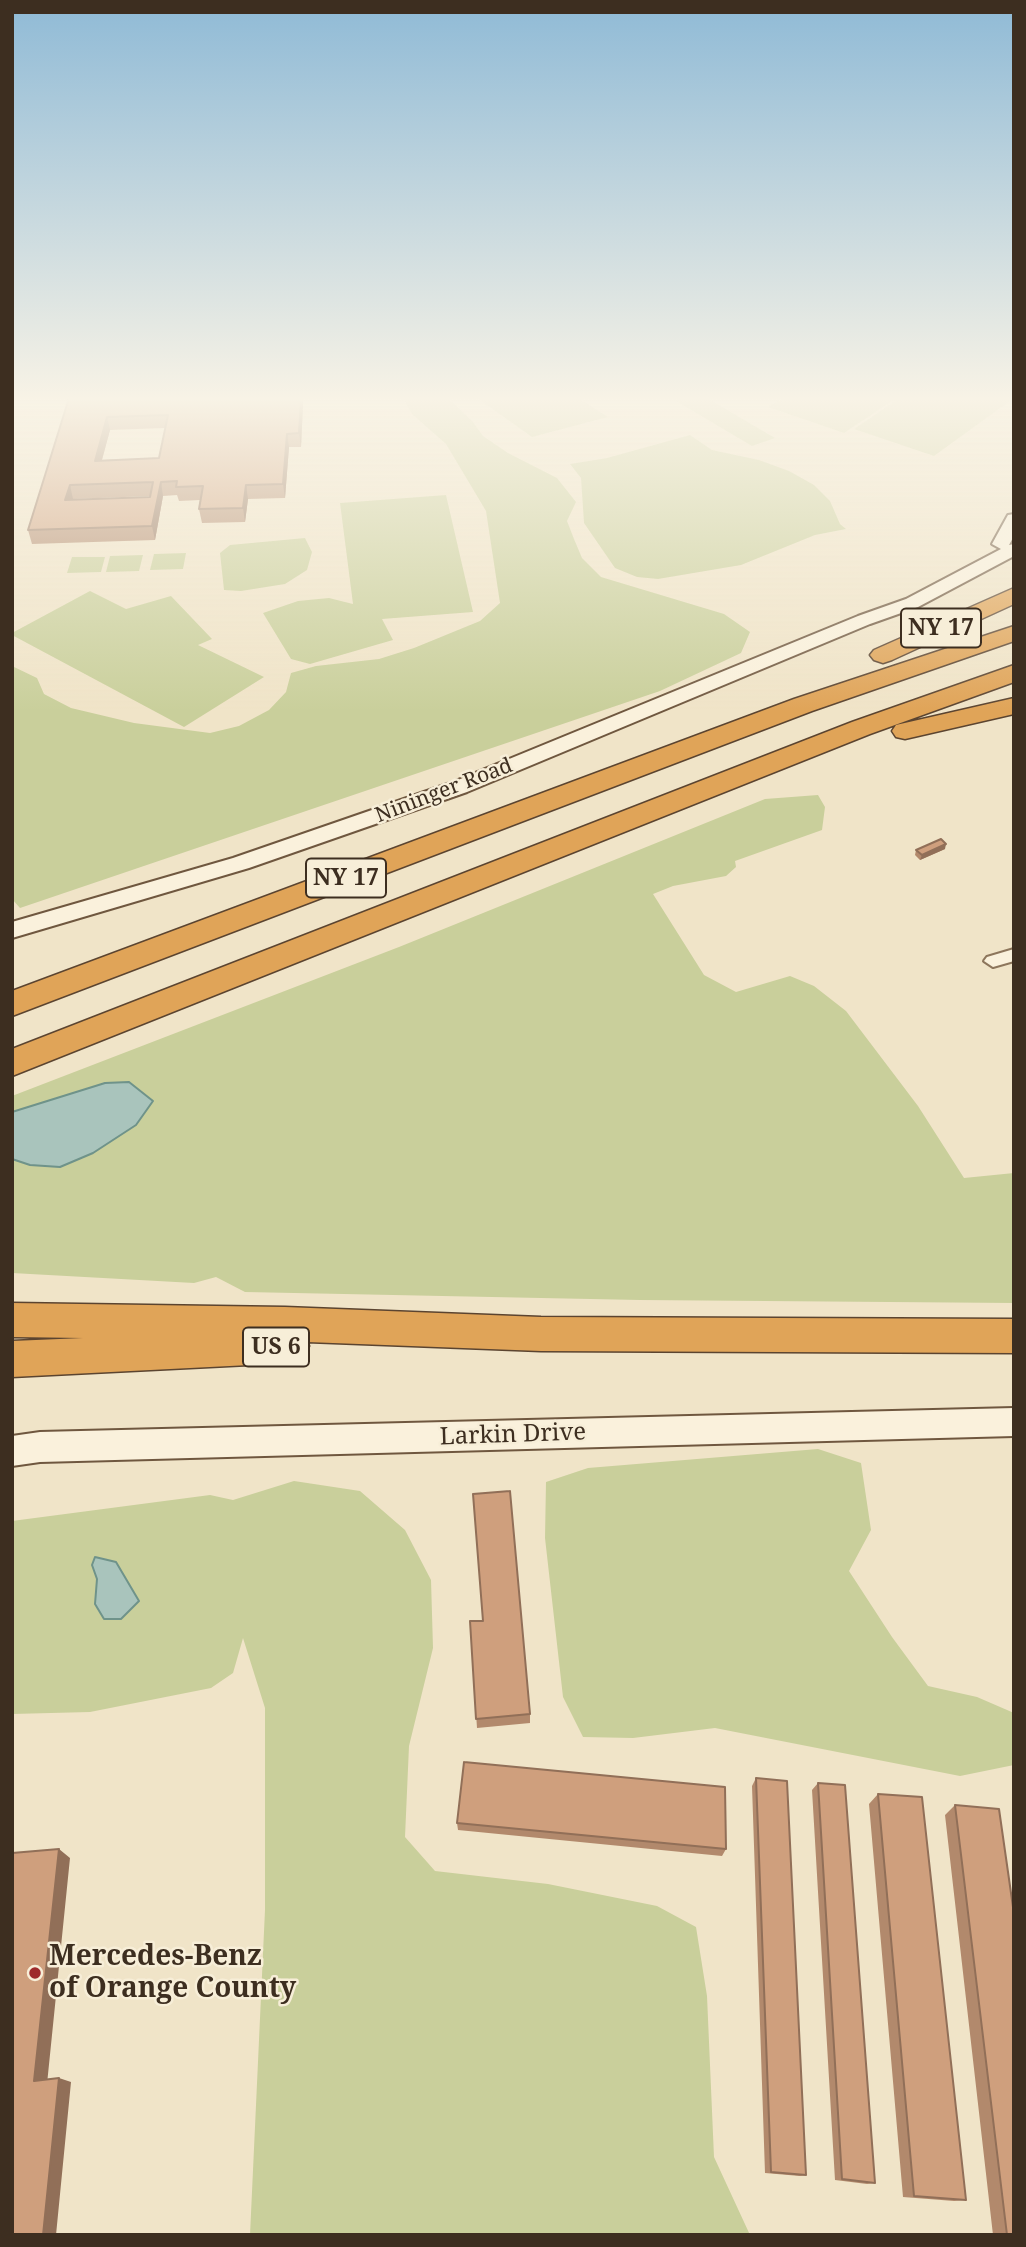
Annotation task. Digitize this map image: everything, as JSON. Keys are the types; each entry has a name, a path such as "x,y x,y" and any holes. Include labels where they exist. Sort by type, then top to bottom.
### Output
{"highway":[{"name":"NY 17","path":"12,1004 605,780 691,737 868,662 1014,595"},
{"path":"605,780 901,669 1014,633"},
{"path":"577,840 893,715 1014,673"},
{"name":"NY 17","path":"12,1063 577,840 729,791 864,742 1014,706"},
{"name":"US 6","path":"12,1320 272,1324 541,1334 1014,1336"},
{"name":"US 6","path":"12,1359 541,1334"}],"street":[{"path":"1010,544 1014,519"},
{"name":"Nininger Road","path":"12,930 241,863 404,807 577,739 864,620 912,603 1010,544"},
{"path":"993,961 1014,955"},
{"name":"Larkin Drive","path":"12,1451 40,1447 1014,1422"}],"green space":[{"path":"340,503 448,503 473,612 382,619 393,640 310,664 291,659 263,613 298,601 329,598 353,604"},
{"path":"481,503 576,503 567,521 582,558 601,577 724,614 750,632 741,653 660,691 20,908 12,899 12,666 37,678 44,694 71,708 134,723 210,733 239,726 269,710 286,692 291,673 316,666 379,659 480,621 500,603 486,511"},
{"path":"583,503 831,503 840,524 846,529 815,535 741,565 658,579 637,577 615,568 584,523"},
{"path":"305,538 312,552 307,570 285,584 241,591 224,590 220,553 230,545"},
{"path":"186,553 183,569 150,570 154,554"},
{"path":"143,555 139,571 106,572 110,556"},
{"path":"72,557 105,557 101,572 67,573"},
{"path":"90,591 126,609 171,596 212,639 198,645 264,677 184,727 12,635"},
{"path":"818,795 825,807 822,830 735,861 736,867 726,876 673,886 653,894 704,975 736,992 790,976 814,986 846,1011 918,1106 964,1178 1014,1173 1014,1303 640,1300 245,1292 216,1277 194,1283 12,1273 12,1096 399,947 765,799"},
{"path":"818,1449 861,1463 871,1530 849,1571 928,1686 977,1697 1014,1713 1014,1765 960,1776 715,1728 633,1738 583,1737 563,1697 545,1538 546,1482 588,1468"},
{"path":"294,1481 360,1491 405,1530 431,1580 433,1648 409,1746 405,1837 435,1871 548,1884 657,1906 696,1927 707,1996 714,2157 750,2235 250,2235 265,1910 265,1708 243,1638 233,1673 211,1688 90,1712 12,1714 12,1521 210,1495 233,1500"}],"water":[{"path":"129,1082 153,1101 136,1125 93,1153 60,1167 30,1165 12,1159 12,1112 105,1083"},
{"path":"95,1557 116,1562 139,1601 121,1619 104,1619 95,1604 97,1579 92,1565"}],"building":[{"path":"36,503 157,503 152,526 28,530"},
{"path":"200,503 244,503 243,508 199,509"},
{"path":"941,839 946,844 922,855 916,850"},
{"path":"510,1491 530,1714 476,1719 470,1621 483,1621 473,1494"},
{"path":"464,1762 725,1787 726,1849 457,1823"},
{"path":"756,1778 787,1781 806,2175 771,2172"},
{"path":"818,1783 845,1785 875,2183 842,2179"},
{"path":"878,1794 922,1797 966,2200 914,2196"},
{"path":"955,1805 999,1809 1014,1914 1014,2235 1007,2235"},
{"name":"Mercedes-Benz of Orange County","path":"59,1849 34,2081 59,2078 43,2235 12,2235 12,1853"}],"place":[{"name":"Mercedes-Benz of Orange County","path":"35,1973"}]}
